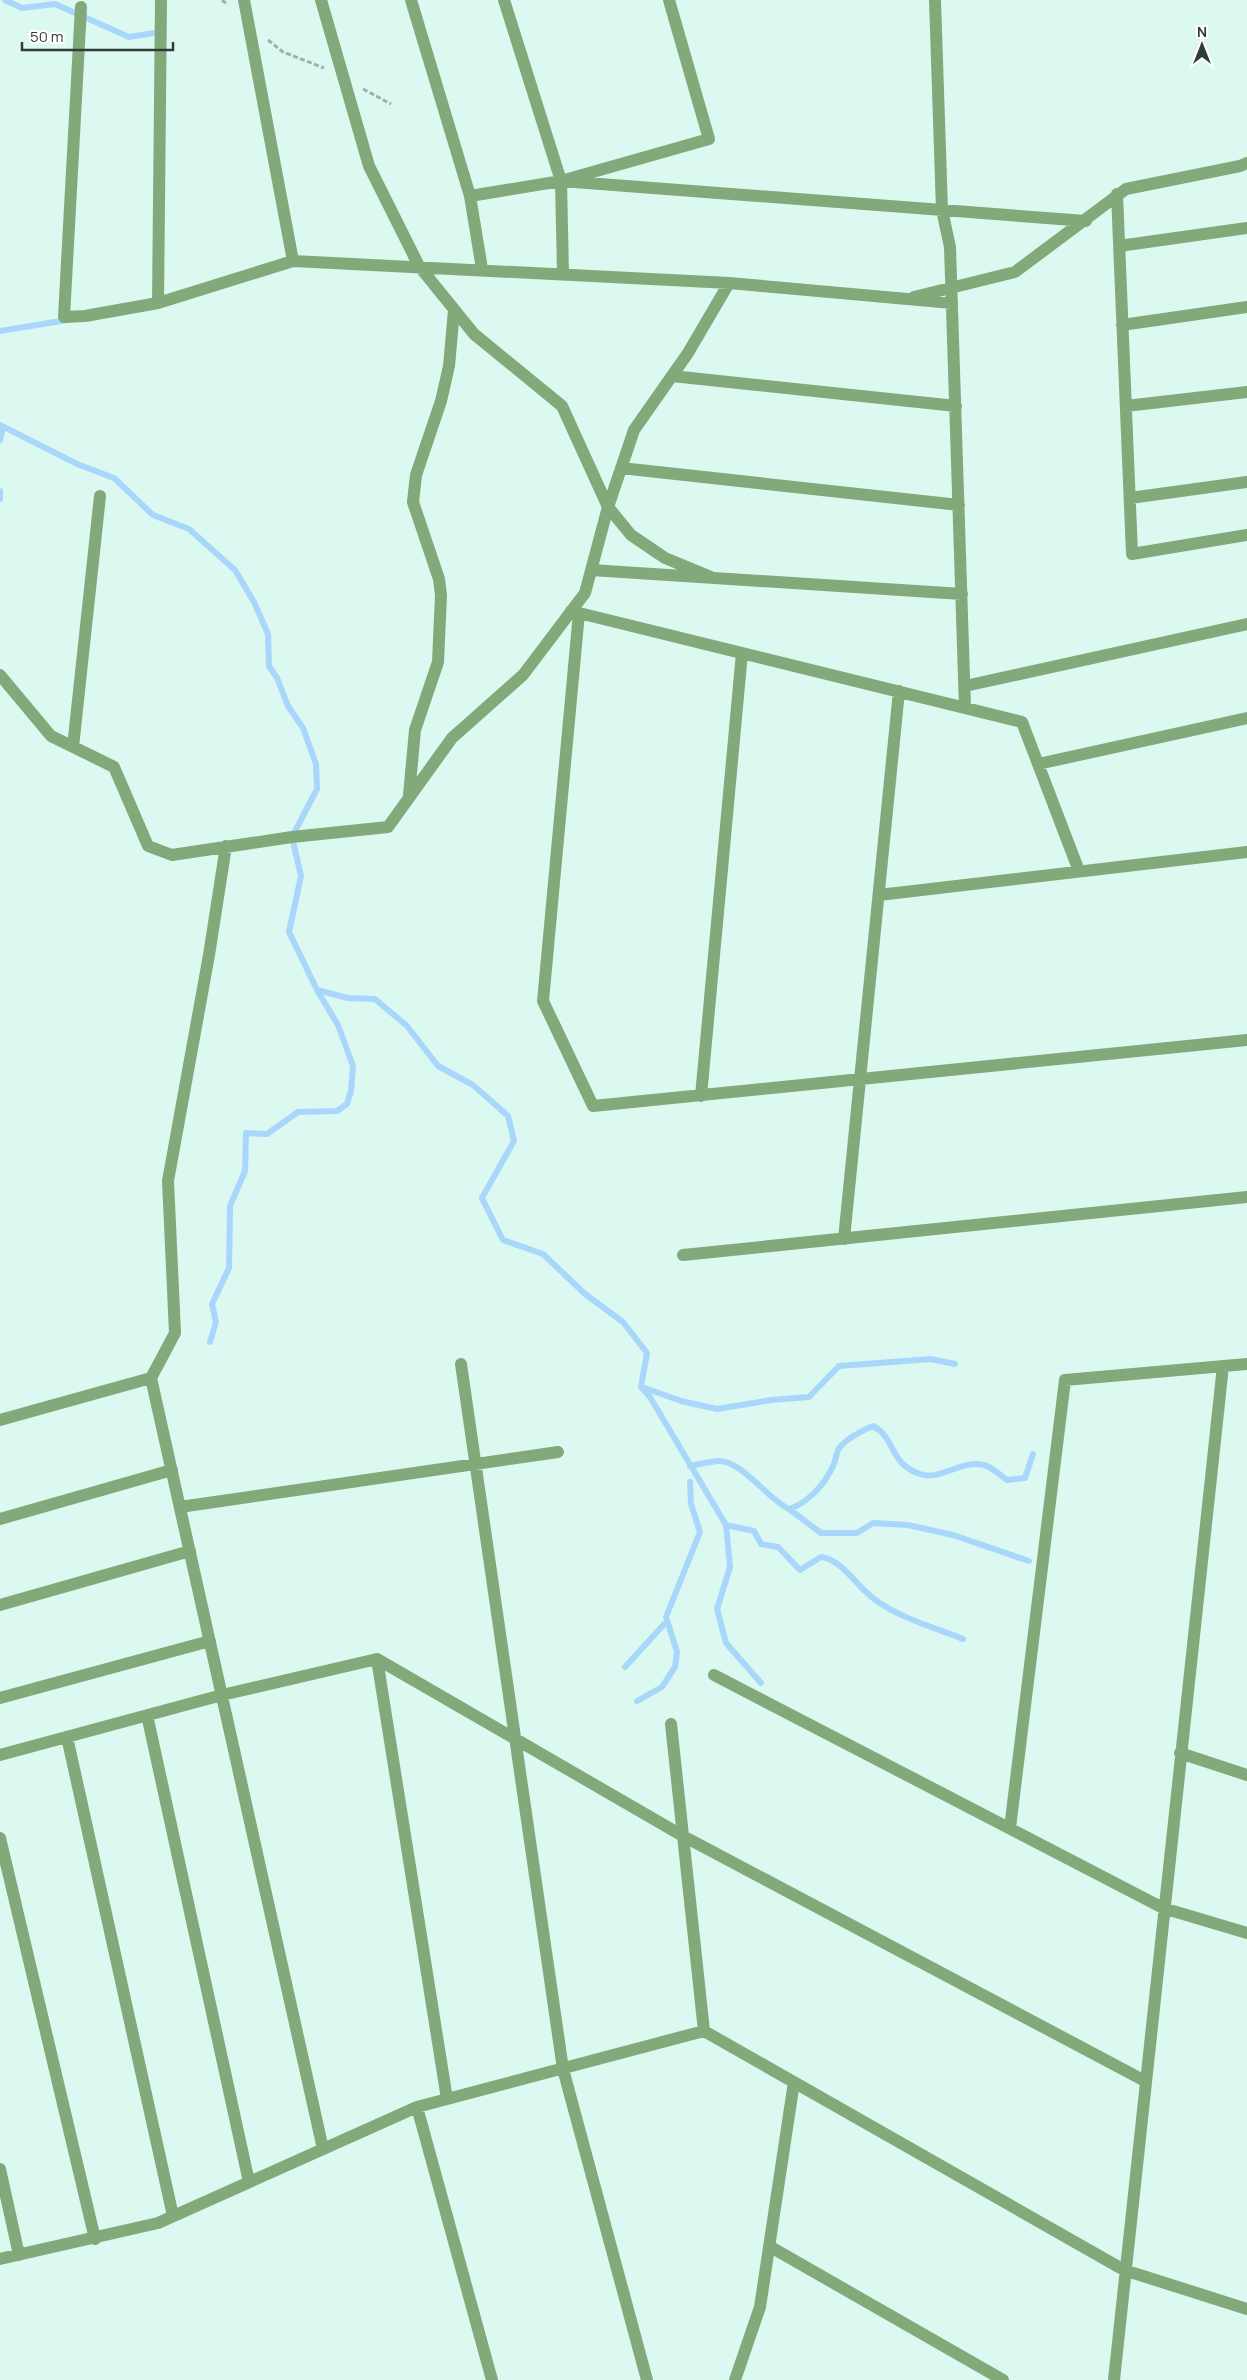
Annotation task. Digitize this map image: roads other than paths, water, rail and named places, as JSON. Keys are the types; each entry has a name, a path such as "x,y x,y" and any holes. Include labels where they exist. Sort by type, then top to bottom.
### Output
{"street":[{"path":"158,304 161,0"},
{"path":"244,0 293,261"},
{"path":"321,0 369,166 419,266 474,334 562,406 608,507 630,535 665,558 711,577"},
{"path":"411,0 470,196 482,269"},
{"path":"504,0 562,181 563,273"},
{"path":"470,196 562,181 710,139 669,0"},
{"path":"935,0 942,210 950,247 952,286 966,708"},
{"path":"81,7 64,317 85,316 158,304 293,261 563,273 729,283 952,304"},
{"path":"905,299 1015,272 1086,221 1117,194 1126,189 1247,163"},
{"path":"562,181 1086,221"},
{"path":"1117,194 1132,554 1247,535"},
{"path":"1119,246 1247,228"},
{"path":"0,674 51,736 114,767 148,846 172,855 226,846 388,827 452,738 523,675 575,612 585,593 608,507 634,430 688,353 729,283"},
{"path":"1122,324 1247,307"},
{"path":"409,798 415,730 438,662 441,595 439,579 413,502 416,474 441,401 449,366 454,310"},
{"path":"672,376 956,406"},
{"path":"1126,406 1247,392"},
{"path":"621,468 959,505"},
{"path":"1130,498 1247,482"},
{"path":"73,747 100,496"},
{"path":"591,570 962,594"},
{"path":"575,612 1022,722 1079,872"},
{"path":"575,612 543,1001 593,1106 1247,1040"},
{"path":"965,686 1247,624"},
{"path":"701,1096 742,653"},
{"path":"844,1239 899,691"},
{"path":"1038,764 1247,718"},
{"path":"226,846 209,956 168,1181 175,1333 151,1378 323,2149"},
{"path":"879,895 1247,852"},
{"path":"682,1255 1247,1197"},
{"path":"461,1364 563,2069 647,2380"},
{"path":"1010,1828 1066,1380 1247,1364"},
{"path":"1114,2380 1124,2270 1223,1366"},
{"path":"0,1420 151,1378"},
{"path":"180,1507 558,1452"},
{"path":"0,1519 172,1470"},
{"path":"0,1605 190,1551"},
{"path":"0,1698 210,1641"},
{"path":"377,1659 447,2100"},
{"path":"0,1755 222,1695 377,1659 683,1836 1145,2081"},
{"path":"714,1675 1164,1908 1247,1933"},
{"path":"147,1715 249,2182"},
{"path":"671,1724 704,2031"},
{"path":"67,1737 173,2216"},
{"path":"1180,1753 1247,1775"},
{"path":"0,1838 2,1854 95,2239"},
{"path":"0,2259 138,2229 173,2216 417,2108 704,2031 1124,2270 1247,2309"},
{"path":"735,2380 760,2307 794,2082"},
{"path":"417,2108 492,2380"},
{"path":"0,2169 19,2255"},
{"path":"769,2246 1003,2380"}],"waterway":[{"path":"5,0 22,8 55,4 129,37 161,32"},
{"path":"0,331 67,320"},
{"path":"0,425 77,464 114,478 153,515 189,529 235,570 254,602 268,634 269,666 277,678 288,706 303,728 316,764 317,789 292,837 301,876 289,932 317,990 338,1025 353,1066 351,1091 347,1104 337,1111 298,1112 267,1134 246,1133 245,1171 230,1206 229,1268 212,1304 216,1322 210,1342"},
{"path":"0,440 3,427"},
{"path":"0,491 0,499"},
{"path":"317,990 348,998 375,999 407,1026 438,1066 473,1085 508,1116 514,1141 482,1198 503,1240 543,1254 585,1294 623,1322 647,1353 641,1387 650,1397 726,1525 754,1531 761,1544 778,1547 800,1570 821,1557 828,1559 840,1566 866,1592 887,1608 912,1620 963,1639"},
{"path":"642,1387 681,1401 717,1409 771,1400 809,1397 839,1366 931,1359 955,1364"},
{"path":"690,1466 718,1461 727,1462 745,1473 789,1509 809,1498 821,1486 830,1473 839,1449 844,1443 873,1426 886,1437 903,1464 910,1470 920,1474 936,1475 959,1467 976,1464 990,1467 1007,1480 1025,1478 1033,1454"},
{"path":"637,1701 662,1687 675,1667 677,1652 666,1617 700,1532 691,1504 690,1482"},
{"path":"789,1509 821,1533 857,1533 873,1523 908,1525 953,1535 1029,1561"},
{"path":"726,1525 730,1567 717,1609 726,1643 761,1683"},
{"path":"625,1667 667,1621"}]}
